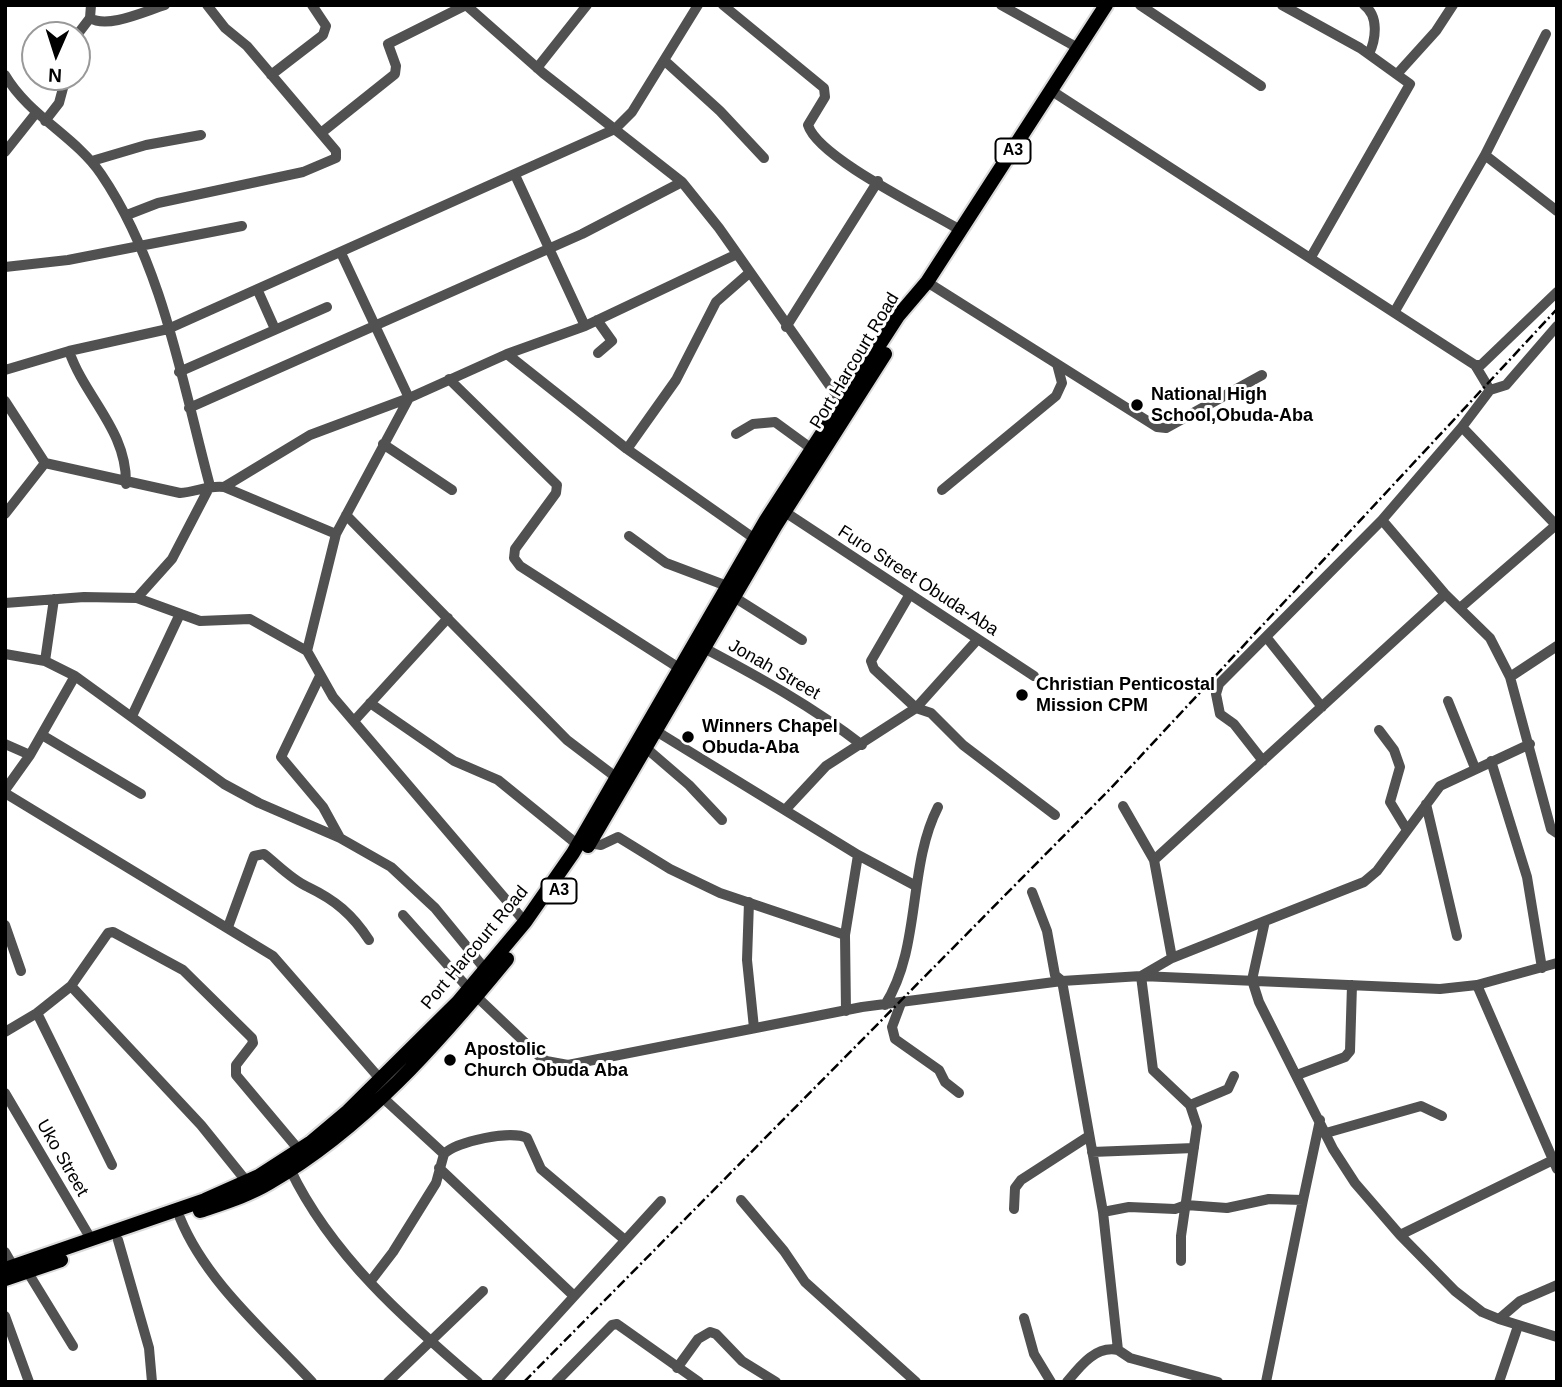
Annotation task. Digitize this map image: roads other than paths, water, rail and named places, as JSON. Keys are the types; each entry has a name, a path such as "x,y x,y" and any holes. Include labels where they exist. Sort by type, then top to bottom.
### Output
{"highway":[{"name":"A3","path":"918,295 1106,5"},
{"name":"Port Harcourt Road","path":"9,1267 247,1182 299,1150 381,1080 473,993 485,970 507,952 525,922 584,844 646,748 704,648 755,539 898,316 918,295"},
{"name":"Port Harcourt Road","path":"5,1279 239,1198 290,1169 336,1136 381,1096 553,901 617,778 679,668 785,512 905,322 918,295"}],"street":[{"path":"88,21 91,5"},
{"path":"90,18 110,20 165,5"},
{"path":"127,215 158,203 303,172 334,160 336,151 247,46 225,29 207,5"},
{"path":"271,75 323,35 326,26 312,5"},
{"path":"321,133 395,75 397,66 388,44 466,5 537,68 682,182 719,228 748,274 842,403"},
{"path":"537,68 587,5"},
{"path":"5,370 69,351 168,329 615,129 623,124 698,5"},
{"path":"723,5 824,88 825,97 810,117 810,131 832,155 960,230"},
{"path":"1001,5 1078,48"},
{"path":"1140,5 1262,86"},
{"path":"1282,5 1369,54 1408,80 1408,89 1311,257"},
{"path":"1364,5 1373,16 1374,43 1369,54"},
{"path":"1398,73 1436,31 1453,5"},
{"path":"1395,311 1485,155 1546,34"},
{"path":"665,61 720,111 764,158"},
{"path":"5,75 36,113 92,161 127,215 140,244 168,329 210,486 172,559 137,598"},
{"path":"45,121 59,103 62,91"},
{"path":"1052,91 1475,365 1490,390"},
{"path":"5,152 36,113"},
{"path":"92,161 146,145 201,135"},
{"path":"1485,155 1557,211"},
{"path":"515,175 584,326"},
{"path":"786,327 878,181"},
{"path":"189,408 582,234 682,182"},
{"path":"5,267 68,260 242,226"},
{"path":"341,253 410,398"},
{"path":"224,487 310,435 410,398 507,354 584,326 735,255"},
{"path":"627,449 676,380 709,313 748,274"},
{"path":"928,282 1157,427 1166,428 1262,375"},
{"path":"258,291 275,329"},
{"path":"1475,365 1481,365 1496,353 1557,292"},
{"path":"179,372 327,307"},
{"path":"597,320 612,341 598,353"},
{"path":"1263,761 1234,724 1220,713 1216,694 1226,676 1267,638 1382,520 1462,427 1490,390 1506,385 1557,326"},
{"path":"69,351 87,392 112,425 127,467 126,484"},
{"path":"507,354 627,449 755,539"},
{"path":"942,490 1056,396 1062,383 1057,364"},
{"path":"449,379 557,485 556,492 515,549 514,558 520,566 679,668"},
{"path":"307,651 336,534 410,398"},
{"path":"5,401 45,463 126,484 180,493 195,492 210,486 224,487 336,534"},
{"path":"736,434 752,424 775,422 812,449"},
{"path":"1460,608 1556,526 1462,427"},
{"path":"383,444 452,489"},
{"path":"5,514 45,463"},
{"name":"Furo Street Obuda-Aba","path":"785,512 1034,676"},
{"path":"346,515 567,740 617,778"},
{"path":"1382,520 1446,594 1489,638 1510,677 1551,829 1557,833"},
{"path":"629,536 666,563 730,592 802,640"},
{"path":"910,594 871,664 916,708 931,712 963,745 1055,815"},
{"path":"1154,860 1446,594"},
{"path":"5,603 54,599 137,598 179,616 208,622 250,619 307,651 320,676 354,721 525,922"},
{"path":"45,661 54,599"},
{"path":"132,716 179,616"},
{"path":"354,721 448,618"},
{"path":"1267,638 1322,707"},
{"path":"785,810 826,766 916,708 978,639"},
{"path":"1510,677 1557,646"},
{"name":"Jonah Street","path":"704,648 763,679 828,719 862,745"},
{"path":"5,654 45,661 75,676 224,784 259,803 340,838 391,867 435,908 485,970"},
{"path":"75,676 30,755 5,792 228,928 285,967 381,1080"},
{"path":"320,676 281,757 323,807 340,838"},
{"path":"1448,701 1475,768"},
{"path":"370,703 454,761 498,780 584,844 595,846 618,837 670,869 720,893 845,935"},
{"path":"1379,730 1394,750 1399,767 1390,802 1407,830"},
{"path":"656,731 858,855 916,886"},
{"path":"42,735 141,794"},
{"path":"5,744 30,755"},
{"path":"1141,976 1172,958 1364,882 1377,872 1440,786 1530,744"},
{"path":"646,748 689,785 722,820"},
{"path":"1491,761 1527,877 1542,968"},
{"path":"1426,804 1457,936"},
{"path":"1123,806 1154,860 1172,958"},
{"path":"885,1005 895,986 904,958 925,834 938,807"},
{"path":"228,928 254,856 264,854 308,888 318,890 357,921 369,940"},
{"path":"846,1011 845,935 858,855"},
{"path":"1032,892 1047,930 1055,975 1062,981 1103,1212 1118,1350"},
{"path":"749,902 747,977 754,1028"},
{"path":"403,915 473,993 538,1055 546,1061 568,1065 846,1011 1062,981 1141,976 1440,989 1477,985 1557,963"},
{"path":"1265,921 1252,981 1268,1021 1355,1183 1400,1236 1455,1291 1499,1320 1557,1337"},
{"path":"5,925 21,971"},
{"path":"5,1032 37,1013 71,986 111,932 183,970 252,1038 253,1043 236,1065 236,1075 299,1150"},
{"path":"1141,976 1153,1070 1190,1105 1197,1126 1181,1261"},
{"path":"1297,1075 1345,1057 1350,1051 1352,985"},
{"path":"1400,1236 1555,1164 1477,985"},
{"path":"71,986 201,1125 247,1182"},
{"path":"901,1003 892,1027 895,1039 939,1070 945,1082 959,1093"},
{"path":"37,1013 111,1165"},
{"path":"1190,1105 1228,1089 1234,1076"},
{"name":"Uko Street","path":"5,1093 91,1239"},
{"path":"381,1096 444,1154"},
{"path":"1326,1133 1395,1111 1421,1106 1441,1116"},
{"path":"1266,1382 1320,1119"},
{"path":"370,1282 393,1252 436,1183 444,1154 464,1143 523,1135 532,1145 541,1169 625,1240"},
{"path":"1014,1209 1015,1188 1021,1180 1089,1136"},
{"path":"1092,1152 1194,1148"},
{"path":"439,1167 574,1296"},
{"path":"290,1169 300,1190 338,1247 430,1342 478,1382"},
{"path":"1103,1212 1129,1207 1175,1209 1186,1205 1227,1208 1269,1199 1303,1200"},
{"path":"741,1200 784,1251 805,1282 916,1382"},
{"path":"496,1382 661,1201"},
{"path":"180,1218 195,1251 219,1282 312,1382"},
{"path":"118,1240 149,1348 152,1382"},
{"path":"5,1252 9,1267"},
{"path":"27,1271 73,1346"},
{"path":"1499,1320 1520,1301 1557,1285"},
{"path":"388,1382 483,1291"},
{"path":"5,1316 29,1382"},
{"path":"1024,1318 1034,1354 1051,1382"},
{"path":"560,1380 612,1325 617,1324 699,1382"},
{"path":"1499,1382 1518,1326"},
{"path":"677,1367 698,1339 710,1332 716,1334 741,1361 776,1382"},
{"path":"1067,1382 1105,1348 1118,1350 1130,1358 1218,1382"}],"railway":[{"path":"524,1382 1111,788 1557,309"}],"place":[{"name":"National High School,Obuda-Aba","path":"1137,405"},
{"name":"Christian Penticostal Mission CPM","path":"1022,695"},
{"name":"Winners Chapel Obuda-Aba","path":"688,737"},
{"name":"Apostolic Church Obuda Aba","path":"450,1060"}]}
